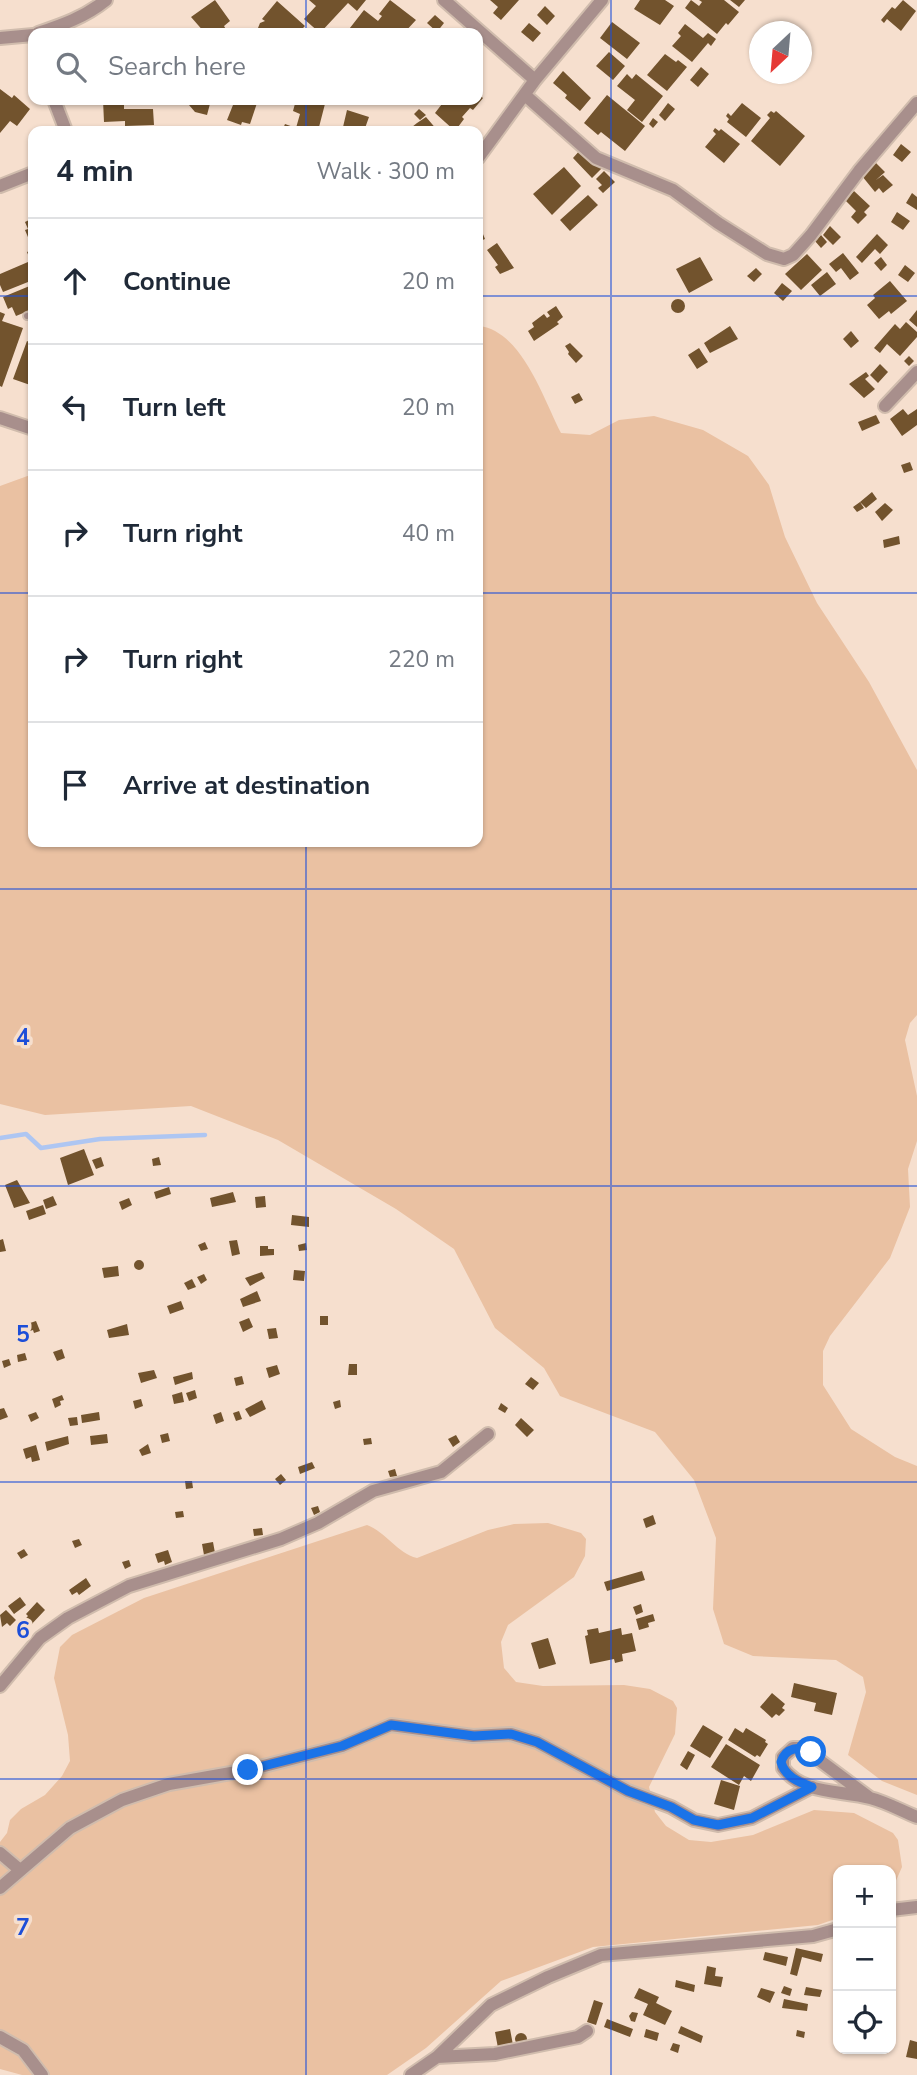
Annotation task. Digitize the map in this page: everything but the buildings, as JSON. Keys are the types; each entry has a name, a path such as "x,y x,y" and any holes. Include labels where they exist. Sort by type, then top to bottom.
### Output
{"street":[{"path":"54,28 75,20 106,0"},
{"path":"443,0 475,28"},
{"path":"483,151 535,80 602,0"},
{"path":"483,35 535,80"},
{"path":"0,38 28,36"},
{"path":"525,95 596,158 673,190 767,254 784,258 793,255 811,235 859,171 917,103"},
{"path":"56,105 63,126"},
{"path":"0,186 28,175"},
{"path":"885,406 912,386 917,372"},
{"path":"0,418 28,427"},
{"path":"0,1686 40,1638 68,1618 129,1586 281,1539 318,1523 373,1491 441,1472 488,1434"},
{"path":"0,1888 70,1828 122,1800 170,1784 248,1770 342,1746 391,1725 474,1736 511,1734 537,1742 628,1791 671,1807 694,1820 718,1825 752,1818 812,1787"},
{"path":"870,1798 811,1752 798,1747 783,1756 783,1768 798,1782 870,1798 917,1817"},
{"path":"0,1853 20,1870"},
{"path":"896,1909 917,1907"},
{"path":"411,2075 437,2057 491,2005 600,1955 813,1936 833,1930"},
{"path":"437,2057 495,2054 578,2037 587,2031"},
{"path":"0,2037 23,2050 42,2075"}],"shaded area":[{"path":"483,327 507,339 519,352 539,385 561,433 590,435 619,420 654,416 703,430 748,456 769,485 785,537 817,603 869,682 917,770 917,1015 910,1023 905,1040 917,1096 917,1141 908,1169 910,1207 890,1258 830,1336 823,1351 823,1385 851,1429 895,1457 917,1466 917,1795 882,1781 848,1755 866,1692 863,1677 836,1660 753,1656 724,1644 713,1609 716,1538 694,1480 655,1432 560,1396 544,1368 495,1328 454,1249 396,1209 278,1140 191,1106 45,1115 0,1104 0,486 28,476 28,847 483,847"},
{"path":"548,1523 581,1533 586,1539 585,1556 574,1577 508,1625 501,1642 504,1668 516,1682 543,1686 624,1685 650,1689 673,1701 677,1708 675,1734 649,1787 655,1812 666,1826 689,1840 711,1842 753,1835 814,1810 854,1813 893,1833 898,1840 902,1867 896,1881 896,1865 833,1865 833,1920 818,1925 593,1947 501,1981 426,2048 387,2075 22,2075 0,2069 0,1842 7,1833 10,1820 21,1809 45,1795 62,1776 70,1761 68,1735 54,1678 60,1647 72,1635 144,1598 367,1525 380,1532 403,1552 417,1558 488,1530 514,1524"}],"waterway":[{"path":"0,1138 26,1134 41,1148 100,1139 205,1135"}],"route":[{"path":"248,1770 342,1746 391,1725 474,1736 511,1734 537,1742 628,1791 671,1807 694,1820 718,1825 752,1818 776,1808 812,1787 788,1775 781,1762 783,1756 793,1748 803,1748 811,1752"}]}
